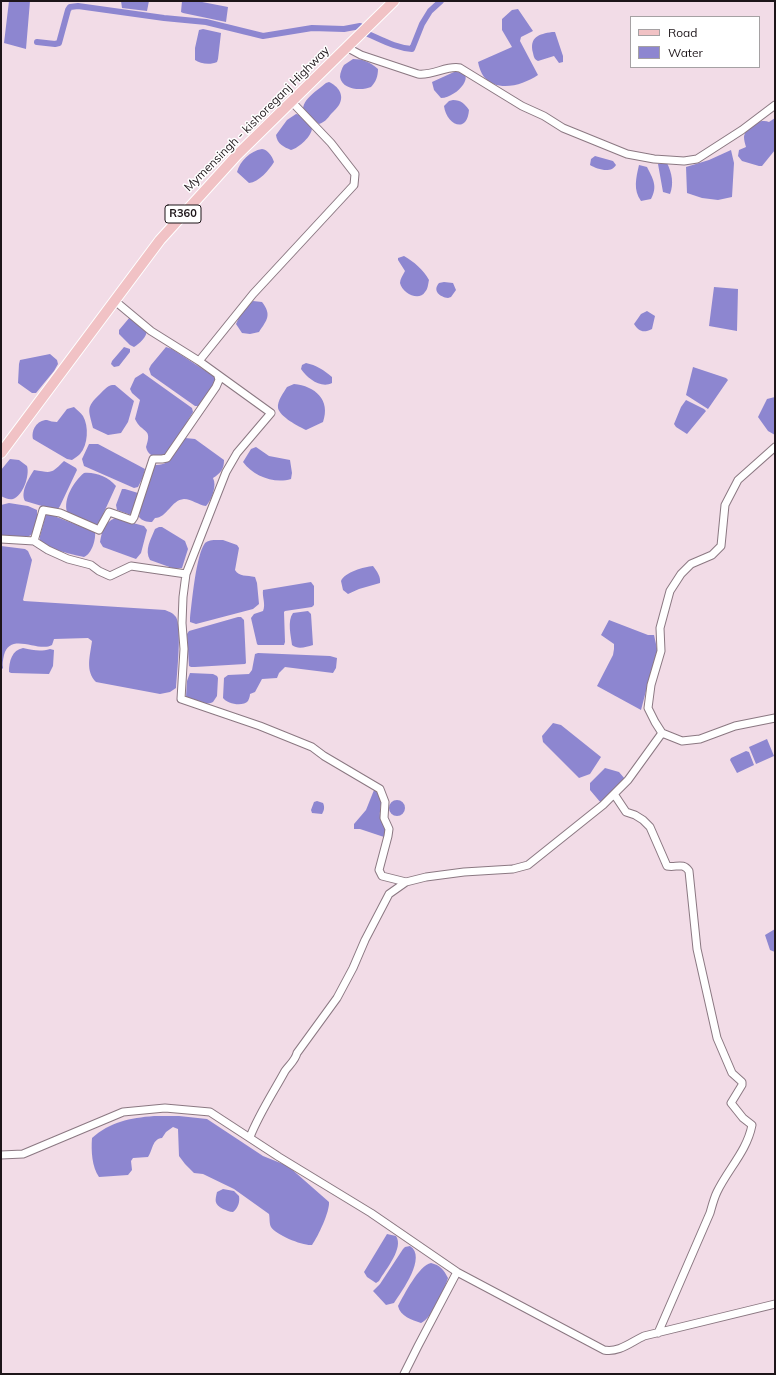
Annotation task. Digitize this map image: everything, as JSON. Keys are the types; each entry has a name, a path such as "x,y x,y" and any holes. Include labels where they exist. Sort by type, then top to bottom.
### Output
{"main road":[{"name":"Mymensingh - kishoreganj Highway","path":"1,453 160,240 204,189 291,101 394,1"}],"street":[{"path":"346,47 361,55 415,74 428,74 452,67 460,68 522,106 544,116 563,128 627,154 648,158 678,161 697,160 775,106"},
{"path":"199,361 253,294 354,185 355,174 331,143 291,101"},
{"path":"115,300 151,331 199,361 271,413 237,453 226,472 186,574 182,623 184,649 181,700 260,726 312,747 324,756 380,789 385,802 384,818 389,829 380,873 382,876 406,882"},
{"path":"34,541 43,510 60,513 99,530 109,512 132,520 153,459 167,458 216,387 219,380 218,376"},
{"path":"775,447 738,480 725,505 721,546 712,555 691,564 681,574 670,591 660,628 661,650 651,686 648,708 662,733 682,741 700,739 735,726 775,718"},
{"path":"1,539 34,541 48,550 68,559 91,566 110,576 131,566 186,574"},
{"path":"250,1137 255,1124 286,1069 296,1058 297,1053 337,998 389,894 406,882 426,877 456,873 512,869 528,865 603,805 628,780 662,733"},
{"path":"614,794 626,812 635,815 650,827 667,866 686,867 689,871 697,949 717,1038 732,1074 742,1082 742,1085 731,1103 743,1118 752,1125 751,1134 742,1153 717,1192 710,1213 658,1333"},
{"path":"1,1155 24,1154 123,1112 164,1108 210,1112 371,1213 457,1272 604,1350 615,1350 644,1336 775,1304"},
{"path":"404,1374 457,1272"}],"water":[{"path":"9,1 30,1 26,49 4,43"},
{"path":"121,1 149,1 147,11 122,8"},
{"path":"182,1 197,1 228,7 226,22 183,13 181,12"},
{"path":"518,9 533,31 521,37 520,41 538,75 525,82 511,86 496,85 484,77 478,62 512,47 502,30 502,19 512,10"},
{"path":"203,29 221,33 218,59 217,62 212,64 206,64 195,60 195,48 199,30"},
{"path":"555,32 563,56 563,62 559,63 554,56 538,61 535,59 533,53 532,43 539,35"},
{"path":"353,59 366,61 378,69 378,74 371,87 358,89 344,85 340,77 341,72 344,65"},
{"path":"454,72 465,75 466,79 464,84 460,89 448,97 441,98 434,90 432,82"},
{"path":"329,82 340,91 341,101 327,119 319,124 303,111 303,107 311,95"},
{"path":"453,100 462,103 469,110 465,122 461,124 456,124 448,118 444,106 449,101"},
{"path":"296,114 306,119 312,125 312,128 310,135 298,147 291,150 279,143 276,135 287,120"},
{"path":"775,118 775,150 762,166 742,161 738,156 739,150 746,147 744,137 747,130 757,122 769,122"},
{"path":"262,149 270,154 274,162 267,172 260,178 249,183 237,172 238,168 243,160 250,154"},
{"path":"731,150 734,163 732,197 718,200 702,198 687,193 686,167 709,160"},
{"path":"595,156 613,161 616,165 614,168 607,170 593,167 590,165 591,159"},
{"path":"667,163 672,178 670,194 663,192 658,164"},
{"path":"639,165 647,167 654,183 654,190 651,199 641,201 638,197 636,188"},
{"path":"404,256 418,266 429,280 427,289 422,295 411,295 401,287 400,282 405,271 398,258"},
{"path":"439,283 453,283 456,290 451,297 448,298 440,295 436,289"},
{"path":"714,287 738,289 737,331 709,326"},
{"path":"253,301 262,302 267,310 267,317 259,332 250,334 242,333 236,324 241,313"},
{"path":"647,311 655,316 652,329 642,331 634,324 641,314"},
{"path":"130,317 147,330 144,338 134,347 119,334 119,330"},
{"path":"124,347 130,349 130,352 119,366 114,367 111,364 112,361"},
{"path":"166,347 172,349 215,377 215,385 198,406 195,406 151,375 149,369 151,365"},
{"path":"50,354 57,360 58,364 36,393 32,393 18,383 20,360"},
{"path":"306,363 317,366 326,372 332,377 332,383 323,385 319,384 307,376 301,369 302,365"},
{"path":"693,367 728,380 708,409 686,395"},
{"path":"143,373 192,408 193,412 166,457 156,457 149,453 146,447 148,441 147,433 135,419 140,400 132,393 130,389 135,378"},
{"path":"294,384 302,385 315,391 323,401 325,414 323,422 306,430 282,415 278,408 279,402 287,387"},
{"path":"115,385 134,401 128,422 121,433 108,435 93,428 89,410 95,399 106,388"},
{"path":"775,397 775,435 768,431 758,417 767,399"},
{"path":"686,400 706,411 687,434 674,424 681,407"},
{"path":"74,407 85,420 87,435 83,450 72,460 67,459 33,439 33,432 36,426 43,420 57,422 67,409"},
{"path":"185,438 195,439 224,460 222,470 213,478 214,488 210,500 206,506 187,499 180,500 163,515 155,518 152,522 143,520 139,517 141,505 153,467 155,465 166,463 170,460"},
{"path":"89,444 98,444 145,469 138,487 134,488 84,466 82,459"},
{"path":"256,447 269,456 290,460 292,473 291,479 271,480 258,475 247,467 243,462 251,449"},
{"path":"10,459 19,460 27,466 28,470 27,480 23,490 17,497 7,499 1,496 1,470"},
{"path":"64,461 77,470 58,509 52,509 25,501 24,489 34,470 51,472"},
{"path":"84,473 93,473 102,476 116,486 97,525 67,512 66,507 70,491 73,485"},
{"path":"122,489 138,493 133,513 131,515 117,510 116,505"},
{"path":"9,503 28,506 37,510 34,531 31,535 27,537 1,537 1,505"},
{"path":"46,514 95,532 94,542 89,553 84,557 44,545 40,540 40,536"},
{"path":"115,518 144,526 147,530 141,553 136,559 103,547 100,542 104,528 108,522"},
{"path":"162,527 185,541 188,549 182,568 175,569 150,560 148,556 149,544 155,529"},
{"path":"223,540 237,545 239,548 235,570 241,575 255,577 259,604 253,609 196,624 190,622 195,579 202,549 205,543 209,541"},
{"path":"1,546 25,549 28,551 32,560 24,601 165,610 174,614 178,622 179,630 176,688 170,692 160,694 96,682 90,673 89,668 92,641 88,638 54,639 52,645 46,647 18,643 12,644 7,648 4,655 3,668 1,670"},
{"path":"373,566 379,576 380,583 348,594 343,590 341,581 346,575 360,569"},
{"path":"311,582 314,586 314,605 312,607 284,612 284,645 258,645 251,618 254,614 263,611 263,590"},
{"path":"308,611 311,614 313,645 302,648 294,647 292,645 290,629 291,616 293,613"},
{"path":"241,617 244,620 245,664 195,667 189,666 187,634 189,631"},
{"path":"609,620 648,635 654,635 658,653 651,672 641,710 597,686 613,655 614,644 601,635"},
{"path":"23,648 54,650 53,666 49,674 9,672 12,657 16,651"},
{"path":"255,654 330,656 337,658 336,668 333,673 285,667 279,673 277,678 262,679 255,692 250,694 246,703 235,704 228,702 223,698 224,678 228,675 249,674 252,670"},
{"path":"190,673 213,674 217,676 217,696 213,702 207,704 199,703 186,697 187,681"},
{"path":"553,723 561,725 601,757 590,774 579,778 543,742 542,736"},
{"path":"767,739 774,756 756,764 749,747"},
{"path":"746,751 749,752 754,765 737,773 730,760 731,758"},
{"path":"605,768 619,772 625,779 601,803 590,790 590,783"},
{"path":"374,790 380,791 381,794 380,817 386,830 384,837 360,829 354,829 354,824 366,810"},
{"path":"394,800 400,800 405,805 403,814 400,816 394,816 389,811 389,805"},
{"path":"317,801 324,804 322,814 312,813 311,810 314,802"},
{"path":"775,929 775,952 770,950 765,935"},
{"path":"154,1116 179,1116 207,1119 263,1156 288,1166 329,1202 328,1211 323,1224 312,1245 296,1242 278,1233 271,1227 269,1214 234,1189 203,1174 194,1173 179,1156 178,1129 173,1127 166,1132 162,1138 156,1140 148,1157 133,1158 131,1161 132,1170 128,1175 99,1177 92,1159 92,1138 106,1128 121,1122"},
{"path":"223,1189 234,1191 239,1196 238,1205 233,1212 223,1209 217,1204 217,1192"},
{"path":"387,1234 396,1236 398,1246 390,1265 376,1283 367,1277 364,1272"},
{"path":"410,1246 415,1251 415,1266 407,1283 394,1303 386,1305 373,1291 380,1284 403,1249"},
{"path":"431,1263 441,1268 448,1278 434,1310 421,1323 404,1315 398,1306 417,1275 426,1265"}],"waterway":[{"path":"368,34 395,45 412,49 422,24 430,11 441,1"},
{"path":"37,42 59,43 68,10 70,7 78,6 164,18 206,22 263,36 312,28 344,29 360,26"}]}
